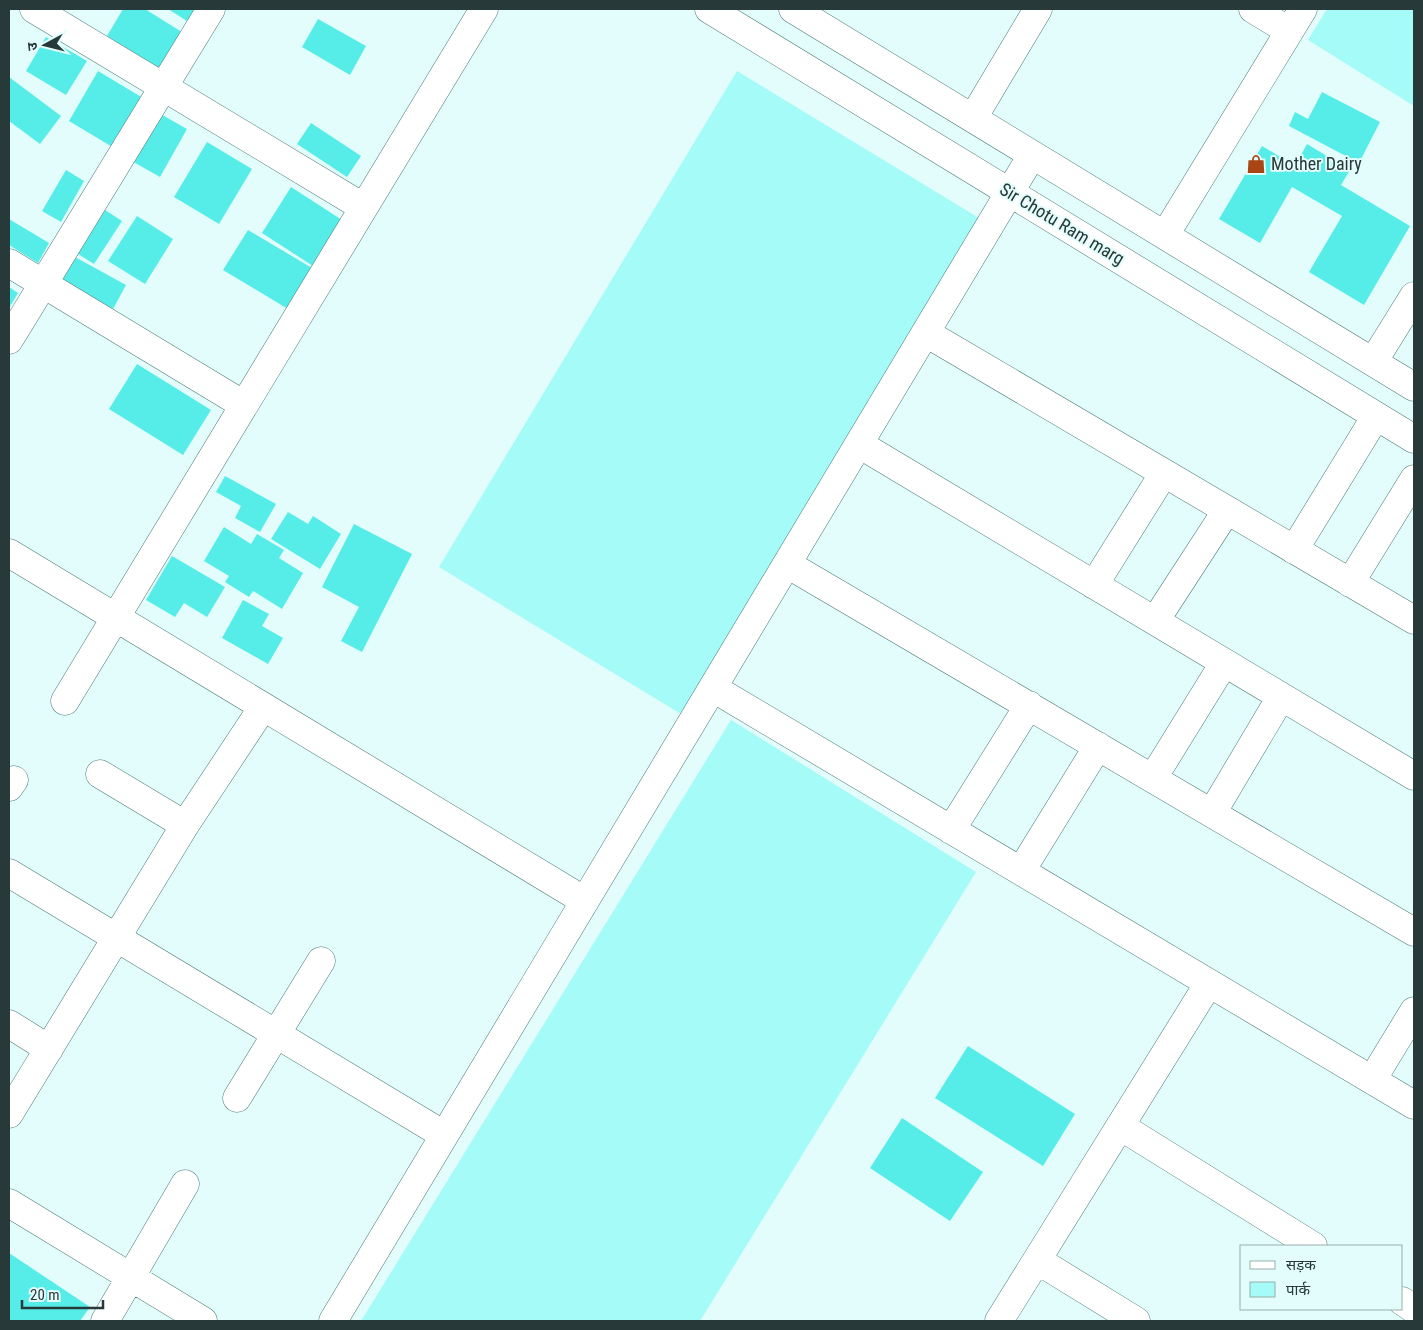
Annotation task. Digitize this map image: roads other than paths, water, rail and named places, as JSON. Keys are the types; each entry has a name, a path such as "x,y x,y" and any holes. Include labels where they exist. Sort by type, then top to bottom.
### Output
{"street":[{"path":"34,9 363,207"},
{"path":"9,340 211,9"},
{"path":"65,701 484,9"},
{"path":"793,9 1414,387"},
{"path":"973,118 1038,9"},
{"path":"1253,9 1289,32"},
{"path":"1165,235 1303,9"},
{"name":"Sir Chotu Ram marg","path":"727,13 1010,193 1414,439"},
{"path":"333,1321 1032,155"},
{"path":"9,264 244,405"},
{"path":"1373,362 1414,296"},
{"path":"926,333 1414,620"},
{"path":"1294,550 1376,416"},
{"path":"859,444 1414,776"},
{"path":"1094,585 1164,473"},
{"path":"1350,583 1414,479"},
{"path":"1155,621 1227,510"},
{"path":"9,553 585,901"},
{"path":"787,564 1414,932"},
{"path":"1153,778 1224,663"},
{"path":"712,688 1414,1105"},
{"path":"1212,813 1282,697"},
{"path":"951,830 1029,705"},
{"path":"9,1114 185,825 263,707"},
{"path":"1020,872 1098,746"},
{"path":"100,774 185,825"},
{"path":"9,874 444,1135"},
{"path":"237,1098 321,961"},
{"path":"999,1321 1209,983"},
{"path":"1372,1080 1414,1011"},
{"path":"9,1024 50,1049"},
{"path":"1120,1126 1311,1245"},
{"path":"104,1321 185,1184"},
{"path":"9,1203 203,1321"},
{"path":"1037,1260 1136,1321"},
{"path":"1403,1302 1414,1309"}],"place":[{"name":"Mother Dairy","path":"1256,164"}]}
